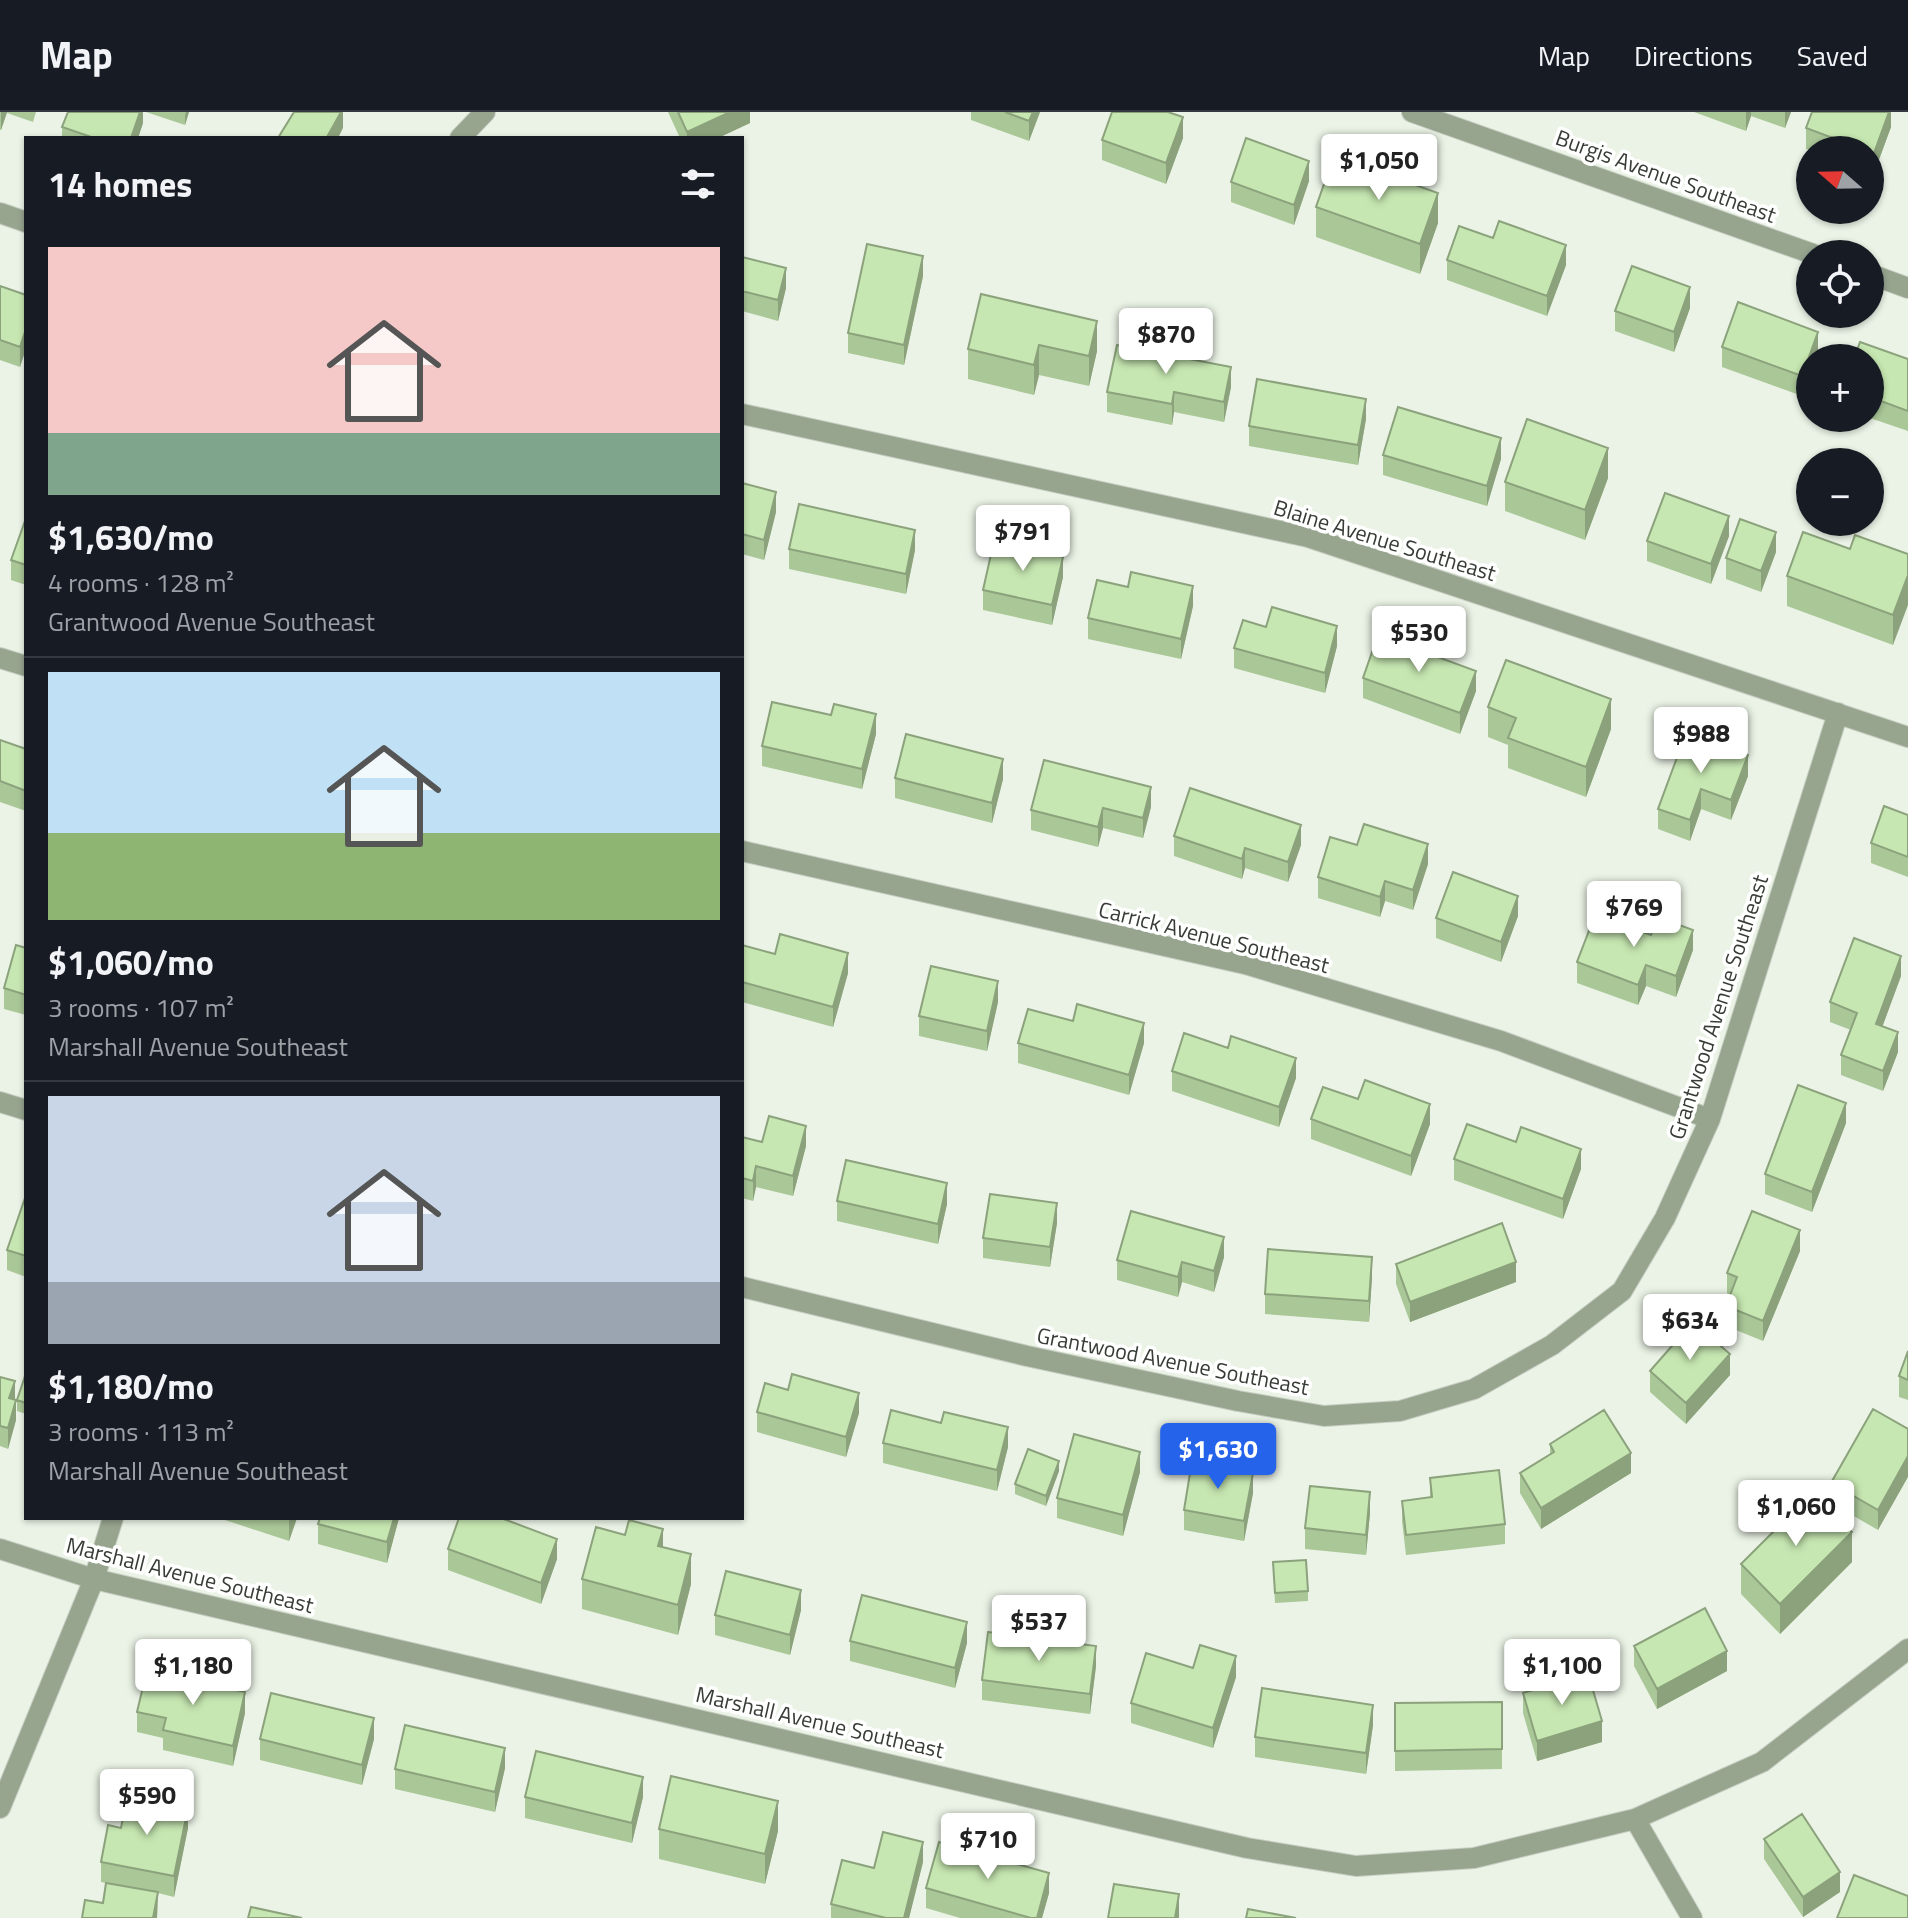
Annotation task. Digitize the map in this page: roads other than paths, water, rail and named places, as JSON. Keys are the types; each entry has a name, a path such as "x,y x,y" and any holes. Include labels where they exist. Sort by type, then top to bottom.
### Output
{"street":[{"path":"462,136 485,112"},
{"name":"Burgis Avenue Southeast","path":"1412,112 1796,248"},
{"path":"0,213 24,221"},
{"path":"1884,279 1908,288"},
{"name":"Blaine Avenue Southeast","path":"744,414 1308,537 1908,737"},
{"path":"0,658 24,665"},
{"name":"Grantwood Avenue Southeast","path":"744,1287 1027,1356 1324,1416 1400,1411 1474,1389 1552,1345 1622,1291 1665,1218 1710,1119 1838,713"},
{"name":"Carrick Avenue Southeast","path":"744,851 1245,964 1501,1041 1710,1119"},
{"path":"0,1102 24,1109"},
{"path":"0,1808 94,1579 112,1520"},
{"name":"Marshall Avenue Southeast","path":"0,1549 94,1579 1247,1848 1356,1866 1474,1858 1635,1819 1762,1762 1908,1649"},
{"path":"1635,1819 1692,1918"}]}
